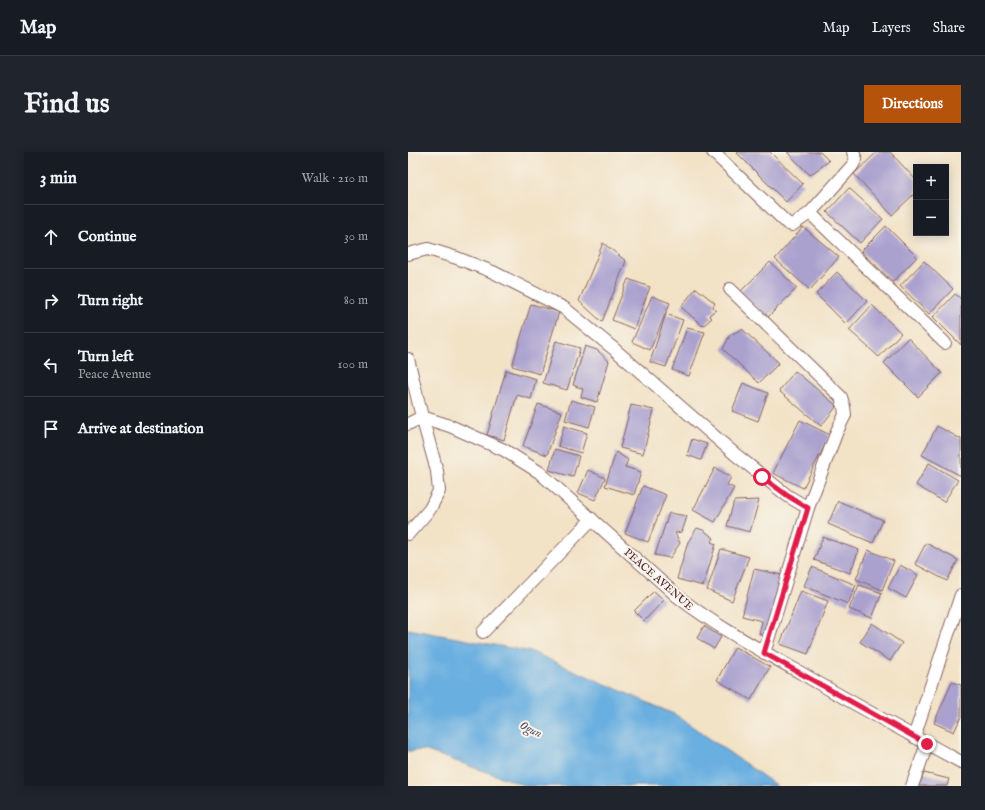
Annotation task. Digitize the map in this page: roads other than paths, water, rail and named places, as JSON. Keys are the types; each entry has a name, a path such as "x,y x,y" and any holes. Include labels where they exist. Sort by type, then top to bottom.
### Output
{"street":[{"path":"713,152 788,224 792,225 810,213 852,166 856,159 853,152"},
{"path":"810,213 944,344"},
{"path":"408,254 428,249 457,258 493,272 564,308 614,349 742,460 788,496 808,508"},
{"path":"730,289 841,397 845,415 836,431 808,508 764,653"},
{"path":"408,358 437,471 439,491 430,509 408,534"},
{"path":"408,424 422,417"},
{"name":"PEACE AVENUE","path":"422,417 450,426 504,450 539,472 677,596 697,612 764,653 961,762"},
{"path":"484,632 592,519"},
{"path":"914,737 961,595"},
{"path":"912,786 927,744"}],"water":[{"name":"Ogun","path":"408,629 532,652 676,715 777,786 527,786 424,750 408,751"}]}
